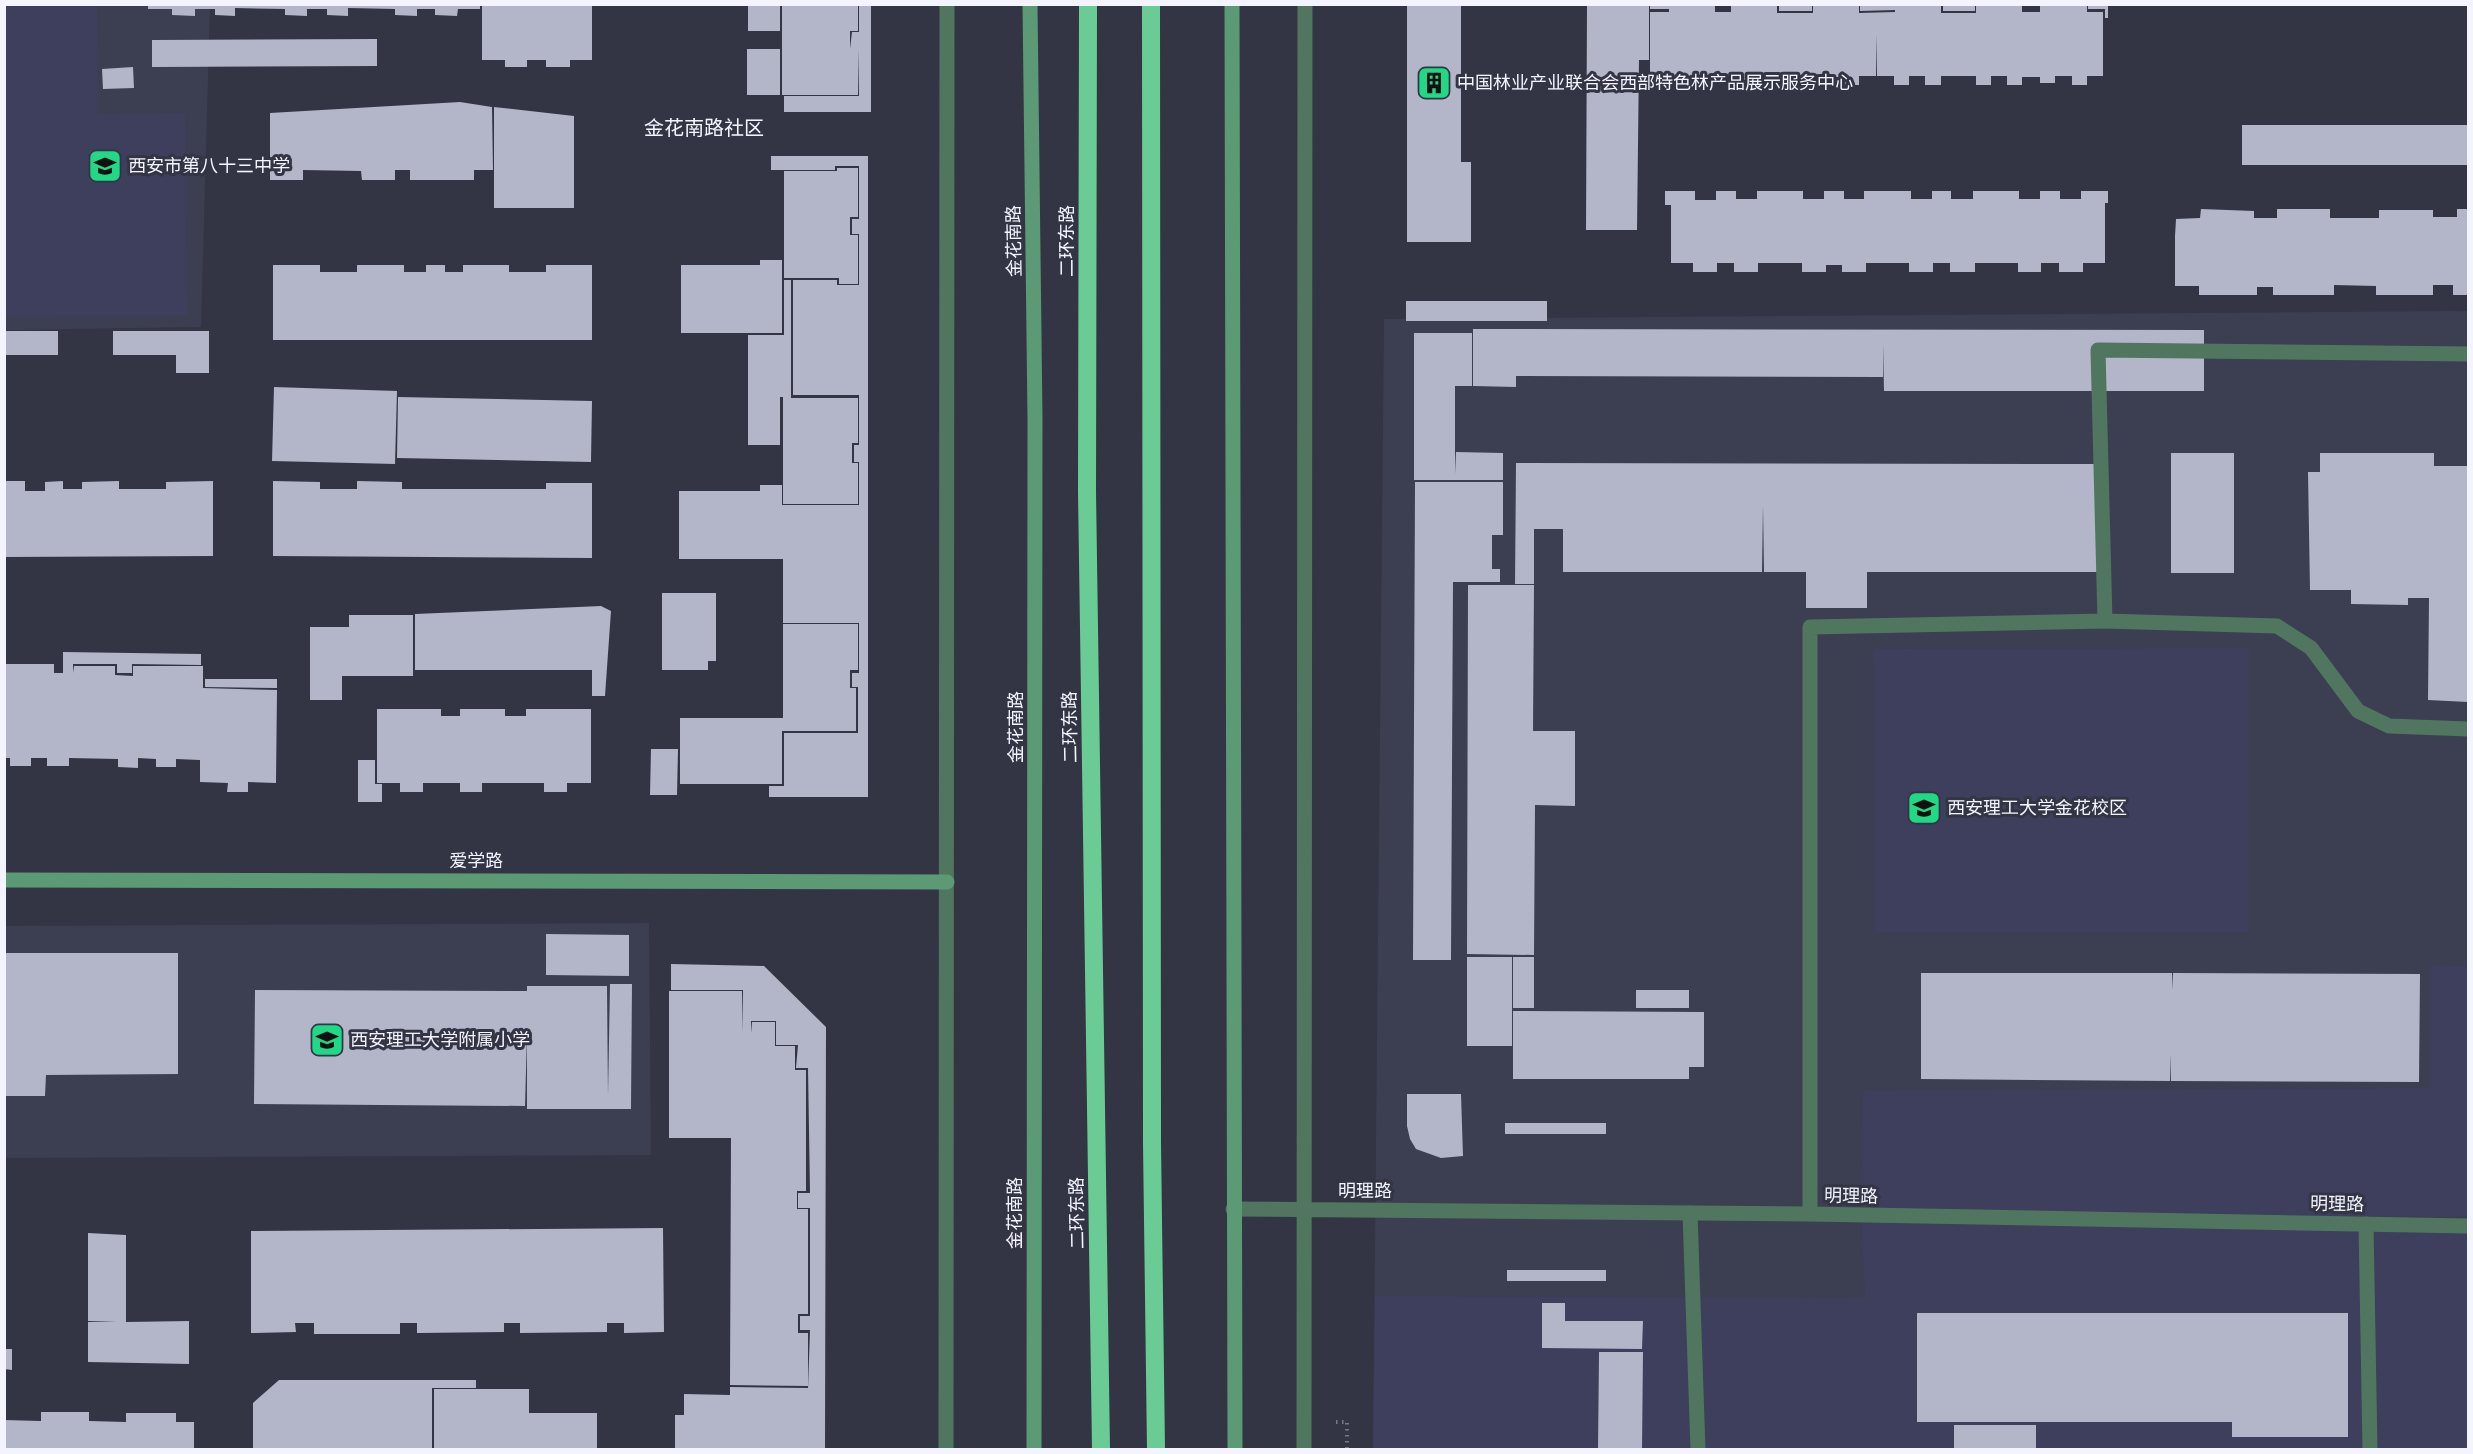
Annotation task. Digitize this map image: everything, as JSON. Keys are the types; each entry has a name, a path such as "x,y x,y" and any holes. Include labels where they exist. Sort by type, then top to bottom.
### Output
{"highway":[{"name":"二环东路","path":"1088,4 1087,491 1101,1449"},
{"path":"1151,4 1152,1143 1156,1449"}],"main road":[{"name":"金花南路","path":"1030,4 1035,419 1034,1449"},
{"path":"1232,4 1235,1449"},
{"name":"爱学路","path":"4,880 946,882"}],"street":[{"path":"946,1449 947,4"},
{"path":"1304,1449 1305,4"},
{"path":"2105,621 2098,350 2469,354"},
{"path":"1810,1214 1810,627 2105,621 2277,626 2311,648 2358,711 2389,726 2469,729"},
{"name":"明理路","path":"1233,1209 1810,1214 2469,1226"},
{"path":"1690,1213 1698,1449"},
{"path":"2366,1224 2369,1449"}],"path":[{"path":"1347,1422 1347,1449"}],"shaded area":[{"name":"西安市第八十三中学","path":"4,5 210,5 201,327 5,330"},
{"name":"西安市第八十三中学","path":"4,5 97,5 98,114 185,113 187,315 5,316"},
{"name":"西安理工大学金花校区","path":"2468,311 2468,1449 1373,1450 1384,319"},
{"path":"2249,648 2249,932 1875,932 1874,649"},
{"name":"西安理工大学附属小学","path":"649,923 651,1155 5,1158 4,926"},
{"path":"2430,965 2468,966 2468,1216 2017,1216 2468,1219 2468,1449 1373,1450 1375,1296 1865,1298 1861,1216 1863,1091 2430,1088"}],"building":[{"path":"148,4 480,4 480,9 458,9 457,16 435,15 435,9 417,9 417,16 395,15 395,9 348,8 348,16 327,15 327,9 307,9 307,16 285,15 285,9 235,8 235,16 215,15 215,9 195,9 195,16 172,15 172,9 148,9"},
{"path":"482,4 592,4 592,60 570,60 570,67 546,67 546,60 527,60 527,67 505,67 505,60 482,60"},
{"path":"748,4 780,4 780,31 748,31"},
{"path":"859,4 871,4 871,112 784,112 784,96 859,96 859,48 858,95 782,95 782,5 858,5 858,31 850,31 850,49 852,32 859,32"},
{"name":"中国林业产业联合会西部特色林产品展示服务中心","path":"1407,4 1461,4 1461,162 1471,162 1471,242 1407,242"},
{"path":"1587,4 1649,4 1649,60 1639,60 1637,230 1586,230"},
{"path":"1650,4 1715,4 1715,12 1731,12 1731,4 1777,4 1777,13 1813,13 1813,4 1859,4 1859,13 1895,12 1895,10 1860,11 1860,5 1941,5 1941,13 1976,13 1976,4 2022,4 2022,12 2040,12 2040,4 2087,4 2087,12 2103,12 2103,76 2087,76 2087,85 2072,85 2072,76 2055,76 2055,83 2040,83 2040,77 2022,77 2022,85 2007,85 2007,76 1991,76 1991,85 1976,85 1976,76 1941,76 1941,85 1925,85 1925,76 1909,76 1909,85 1894,85 1894,76 1877,76 1876,34 1876,76 1859,76 1859,85 1844,85 1844,77 1828,77 1828,85 1813,85 1813,76 1777,76 1777,85 1762,85 1762,77 1747,77 1747,85 1731,85 1731,76 1715,76 1715,85 1700,85 1700,77 1684,77 1684,85 1668,85 1668,76 1650,76 1650,12 1669,12 1669,9 1650,9"},
{"path":"1779,4 1812,4 1812,11 1779,11"},
{"path":"1943,4 1975,4 1975,11 1943,11"},
{"path":"2088,4 2108,4 2108,18 2105,18 2105,9 2088,9"},
{"path":"377,39 377,66 152,67 152,40"},
{"path":"747,49 780,49 780,95 747,95"},
{"path":"133,67 134,88 103,89 102,69"},
{"path":"460,102 492,107 493,170 474,170 474,180 410,180 410,170 395,170 395,180 362,180 361,171 303,170 303,180 270,180 270,113"},
{"path":"494,107 574,116 574,208 494,208"},
{"path":"2242,125 2468,125 2468,165 2242,165"},
{"path":"771,156 868,156 868,797 769,797 769,786 784,786 784,733 858,733 858,687 852,687 852,673 859,673 859,623 783,623 783,559 679,559 679,491 760,491 760,485 782,485 782,505 859,505 859,462 854,462 854,445 859,445 859,395 793,395 793,280 837,280 837,285 859,285 859,234 852,234 852,219 859,219 859,166 835,166 835,170 771,170"},
{"path":"837,168 858,168 858,217 850,217 850,235 858,235 858,284 839,284 839,278 784,278 784,171 837,171"},
{"path":"1665,191 1695,191 1695,200 1716,200 1716,191 1736,191 1736,199 1757,199 1757,191 1803,191 1803,199 1824,199 1824,191 1844,191 1844,199 1864,199 1864,191 1911,191 1911,199 1932,199 1932,191 1951,191 1951,199 1973,199 1973,191 2019,191 2019,199 2040,199 2040,191 2060,191 2060,199 2081,199 2081,191 2108,191 2108,203 2105,203 2105,263 2083,263 2083,272 2059,272 2059,263 2041,263 2041,272 2018,272 2018,263 1975,263 1975,272 1950,272 1950,263 1933,263 1933,272 1909,272 1909,263 1866,263 1866,272 1842,272 1842,265 1826,265 1826,272 1802,272 1802,263 1758,263 1758,272 1734,272 1734,263 1717,263 1717,272 1693,272 1693,263 1671,263 1671,205 1665,205"},
{"path":"2201,209 2254,211 2254,218 2277,218 2277,209 2330,209 2330,218 2379,218 2379,210 2433,210 2433,217 2457,217 2457,209 2468,209 2468,295 2453,295 2453,285 2433,285 2433,295 2376,295 2376,286 2334,285 2334,295 2273,295 2273,287 2257,287 2257,295 2199,295 2199,286 2175,286 2175,236 2176,219 2200,218"},
{"path":"760,260 782,260 782,333 681,333 681,265 760,265"},
{"path":"273,265 320,265 320,272 357,272 357,265 404,265 404,272 426,272 426,265 445,265 445,272 463,272 463,265 509,265 509,272 546,272 546,265 592,265 592,340 273,340"},
{"path":"784,280 791,280 791,398 858,398 858,443 852,443 852,463 858,463 858,504 783,504 783,397 780,397 780,445 748,445 748,335 784,335"},
{"path":"1406,301 1547,301 1547,321 1406,321"},
{"path":"1473,329 2204,330 2204,391 1884,391 1883,344 1883,377 1516,376 1516,387 1473,386"},
{"path":"4,331 58,331 58,355 4,355"},
{"path":"113,331 209,331 209,373 176,373 176,355 113,355"},
{"path":"1414,333 1472,333 1472,386 1455,386 1455,474 1456,452 1503,453 1503,480 1414,480"},
{"path":"274,387 397,391 395,464 272,461"},
{"path":"398,397 592,401 591,462 397,458"},
{"path":"2171,453 2234,453 2234,573 2171,573"},
{"path":"2320,453 2434,453 2434,466 2468,466 2468,702 2428,700 2429,598 2408,598 2408,605 2351,604 2351,590 2310,590 2308,472 2320,472"},
{"path":"1516,463 2105,464 2105,572 1867,572 1867,608 1806,608 1806,572 1764,572 1763,505 1762,572 1563,572 1563,529 1534,529 1534,584 1515,584"},
{"path":"4,481 25,481 25,491 45,491 45,482 63,481 63,489 82,489 82,482 119,481 119,489 166,489 166,482 213,481 213,556 4,557"},
{"path":"273,481 320,482 320,489 357,489 357,481 402,482 402,489 546,489 546,483 592,483 592,558 273,556"},
{"path":"1415,482 1503,482 1503,535 1492,535 1492,569 1500,569 1500,582 1453,582 1451,960 1413,960"},
{"path":"1468,585 1534,585 1533,731 1575,731 1575,806 1535,805 1534,955 1467,954"},
{"path":"662,593 716,593 716,661 708,661 708,670 662,670"},
{"path":"601,606 611,611 605,696 592,696 592,670 415,670 415,614"},
{"path":"349,615 413,615 413,676 342,676 342,700 310,700 310,627 349,627"},
{"path":"783,624 858,624 858,670 850,670 850,688 856,688 856,731 782,731 782,784 680,784 680,718 783,718"},
{"path":"63,652 201,654 201,665 132,664 132,673 117,673 117,664 73,664 73,673 74,666 115,666 115,675 133,676 133,666 203,666 203,688 277,690 276,783 248,782 248,792 227,792 228,783 200,782 200,760 176,759 176,767 156,767 156,759 138,758 138,768 118,767 118,759 69,758 69,766 47,766 47,758 31,758 31,766 10,766 10,758 4,758 4,664 54,664 54,673 63,673"},
{"path":"205,679 277,679 277,688 205,687"},
{"path":"377,709 441,709 441,716 460,716 460,709 505,709 505,716 526,716 526,709 591,709 591,783 567,783 567,792 544,792 544,783 482,783 482,792 460,792 460,783 423,783 423,792 400,792 400,783 377,783"},
{"path":"651,749 678,749 677,795 650,795"},
{"path":"358,760 375,760 375,784 382,784 382,802 358,802"},
{"path":"546,934 629,935 629,976 546,975"},
{"path":"4,953 178,953 178,1074 46,1075 45,1096 4,1096"},
{"path":"1467,957 1512,957 1512,1046 1467,1046"},
{"path":"1513,957 1534,957 1534,1008 1513,1008"},
{"path":"671,964 764,966 826,1027 825,1450 675,1450 675,1415 684,1415 684,1394 730,1395 730,1387 808,1388 810,1330 800,1330 800,1316 810,1316 810,1208 798,1208 798,1193 810,1193 808,1068 796,1068 798,1045 776,1045 776,1021 751,1021 751,1033 752,1022 775,1022 775,1046 795,1046 795,1070 806,1070 806,1191 797,1191 797,1209 808,1209 808,1314 798,1314 798,1333 808,1333 808,1386 730,1385 731,1138 669,1138 669,991 742,991 743,1033 743,990 671,990"},
{"path":"1921,973 2172,973 2172,990 2173,973 2420,974 2419,1082 2171,1081 2170,1054 2170,1081 1921,1079"},
{"path":"610,984 632,984 631,1109 527,1109 527,1035 525,1106 254,1104 255,990 527,991 527,986 607,986 608,1096"},
{"path":"1636,990 1689,990 1689,1008 1636,1008"},
{"path":"1513,1011 1704,1012 1704,1067 1689,1067 1689,1079 1513,1079"},
{"path":"1407,1094 1461,1094 1463,1156 1441,1158 1416,1149 1410,1139 1407,1126"},
{"path":"1505,1123 1606,1123 1606,1134 1505,1134"},
{"path":"663,1228 664,1332 624,1333 624,1323 607,1323 607,1332 520,1333 520,1323 504,1323 504,1332 417,1333 417,1323 400,1323 400,1334 314,1334 314,1323 295,1323 296,1332 251,1333 251,1231"},
{"path":"88,1233 126,1235 126,1322 189,1321 189,1364 88,1362 88,1322 117,1321 88,1321"},
{"path":"1507,1270 1606,1270 1606,1281 1507,1281"},
{"path":"1542,1303 1565,1303 1565,1321 1643,1321 1642,1349 1542,1348"},
{"path":"1917,1313 2348,1313 2348,1437 2232,1437 2232,1422 1917,1422"},
{"path":"4,1349 12,1349 12,1370 4,1369"},
{"path":"1599,1352 1643,1352 1642,1450 1598,1450"},
{"path":"279,1380 476,1380 476,1388 432,1388 432,1450 253,1450 253,1403"},
{"path":"434,1389 529,1389 529,1413 597,1413 597,1448 434,1448"},
{"path":"41,1412 89,1412 89,1421 126,1422 126,1413 176,1413 176,1422 194,1422 194,1450 4,1450 4,1420 41,1421"},
{"path":"1954,1425 2036,1425 2036,1450 1954,1450"}],"place":[{"name":"中国林业产业联合会西部特色林产品展示服务中心","path":"1434,83"},
{"name":"西安市第八十三中学","path":"105,166"},
{"name":"西安理工大学金花校区","path":"1924,808"},
{"name":"西安理工大学附属小学","path":"327,1040"}],"district":[{"name":"金花南路社区","path":"704,128"}]}
